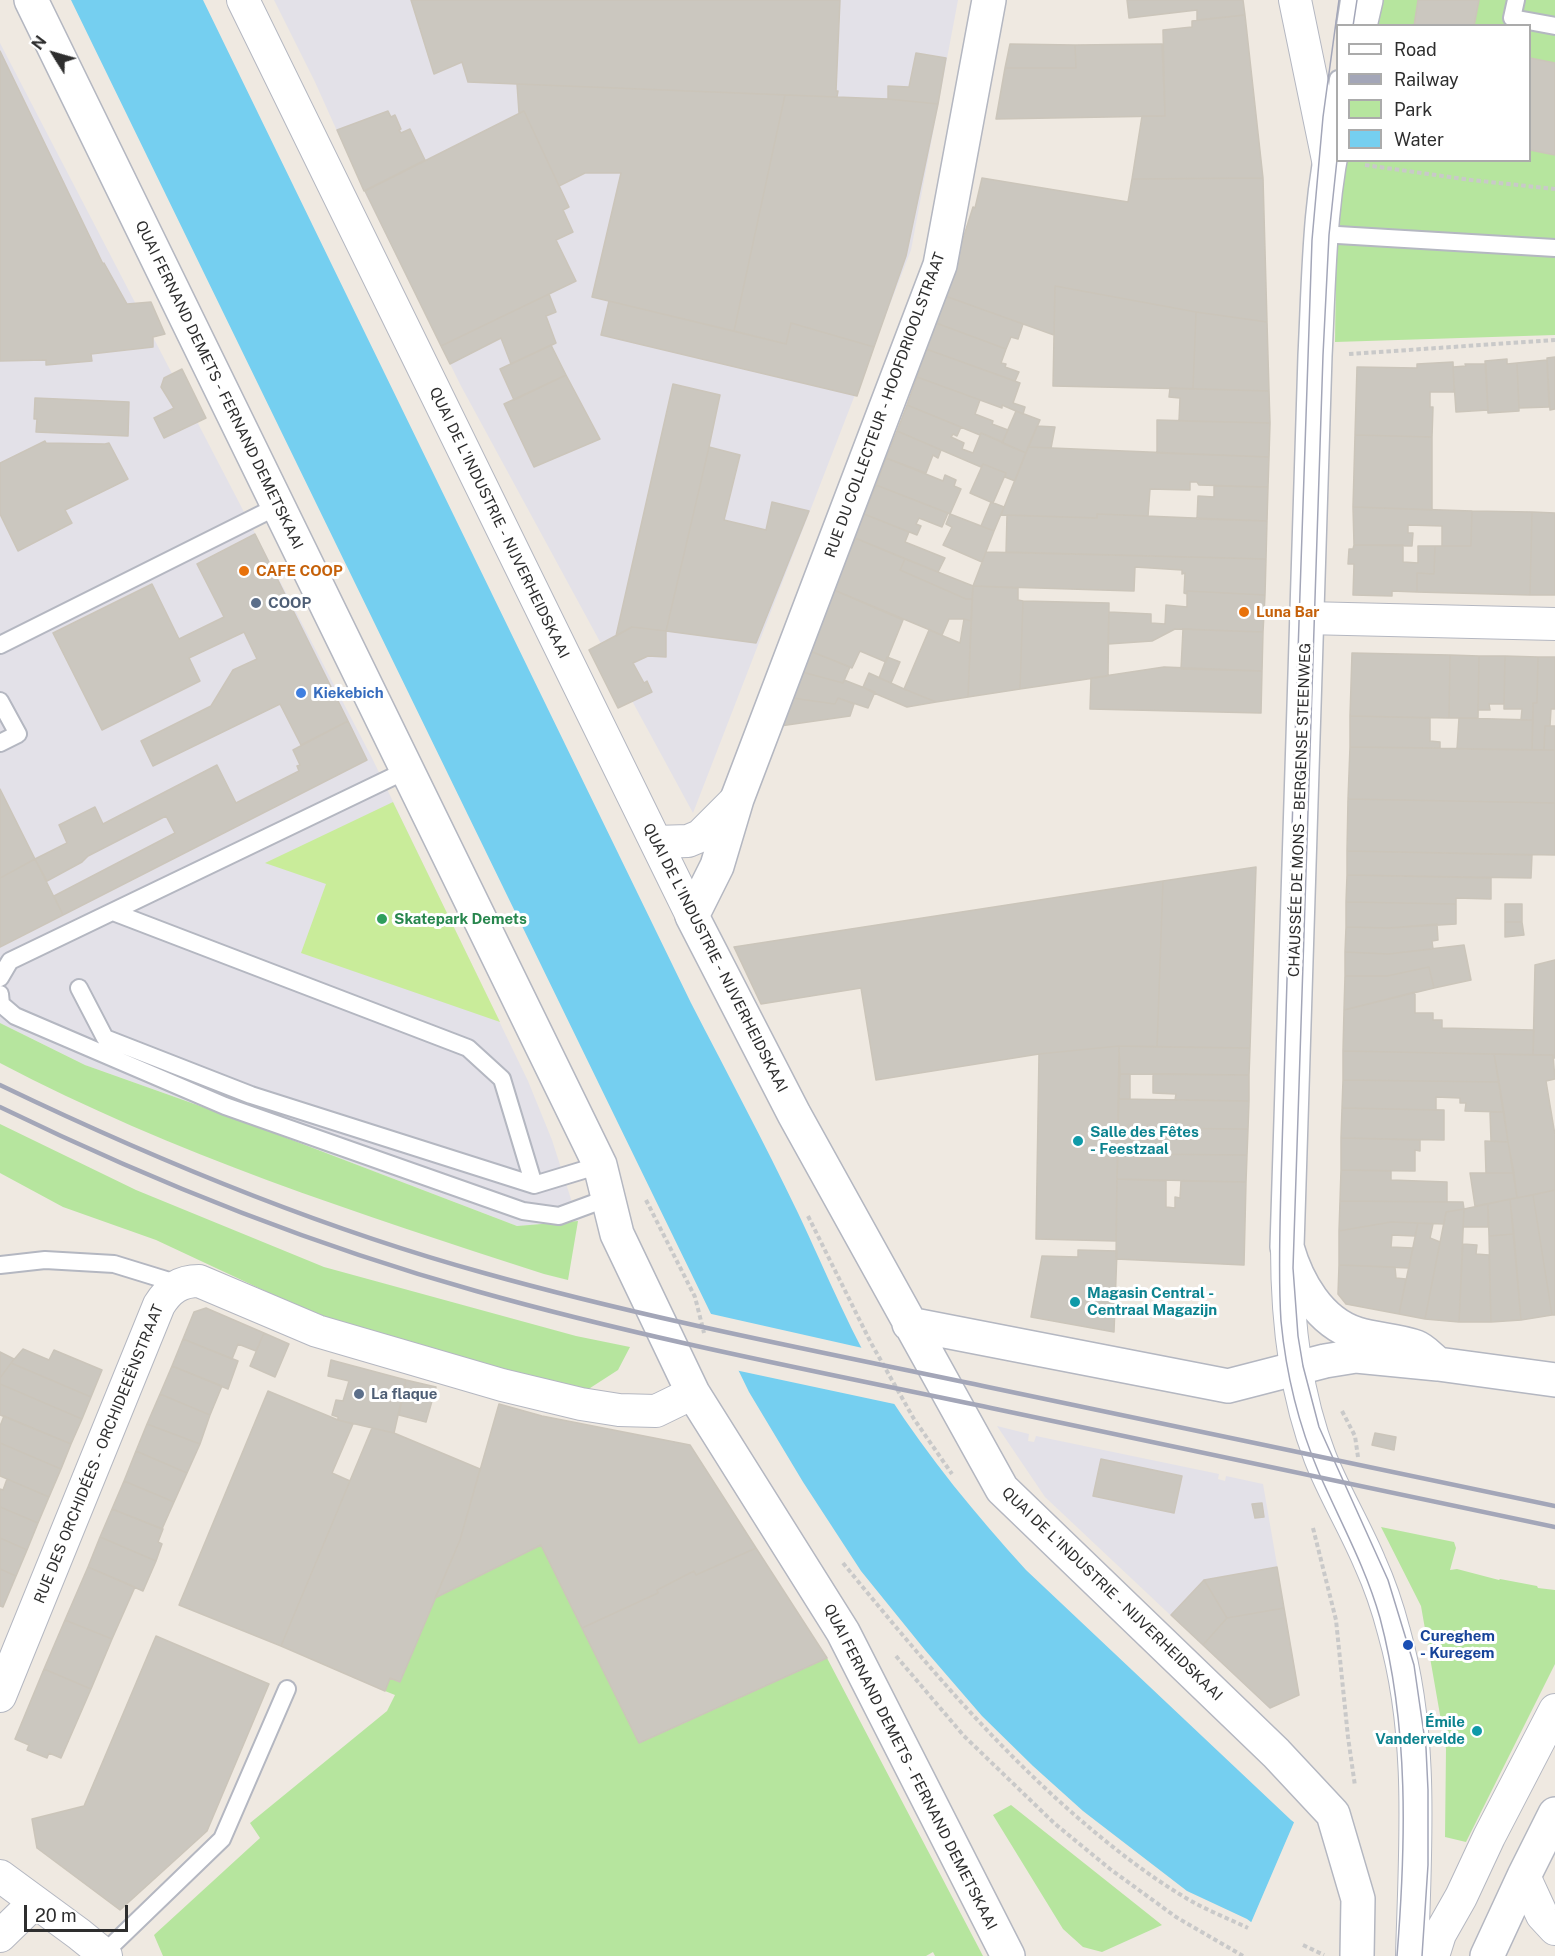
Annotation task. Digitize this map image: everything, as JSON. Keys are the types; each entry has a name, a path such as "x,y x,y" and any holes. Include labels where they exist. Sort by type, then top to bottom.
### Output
{"main road":[{"name":"QUAI FERNAND DEMETS - FERNAND DEMETSKAAI","path":"31,0 600,1165 617,1234 693,1393 843,1632 1008,1956"},
{"name":"RUE DU COLLECTEUR - HOOFDRIOOLSTRAAT","path":"692,916 717,866 737,799 940,265 989,0"},
{"path":"1360,24 1366,0"},
{"name":"CHAUSSÉE DE MONS - BERGENSE STEENWEG","path":"1287,1247 1315,356 1321,234 1328,160 1336,129"},
{"name":"QUAI DE L'INDUSTRIE - NIJVERHEIDSKAAI","path":"692,916 794,1114 1002,1489 1270,1748 1333,1814 1358,1899 1357,1956"},
{"path":"1287,1247 1293,1268 1310,1297 1334,1322 1355,1333 1418,1347 1438,1364"},
{"path":"909,1324 1228,1386 1325,1360 1356,1356 1438,1364 1555,1380"},
{"path":"1487,1956 1555,1814"}],"street":[{"name":"QUAI DE L'INDUSTRIE - NIJVERHEIDSKAAI","path":"243,0 692,916"},
{"path":"1295,0 1328,160"},
{"path":"1306,618 1555,624"},
{"name":"RUE DU COLLECTEUR - HOOFDRIOOLSTRAAT","path":"656,842 688,841 700,836 737,799"},
{"name":"CHAUSSÉE DE MONS - BERGENSE STEENWEG","path":"1287,1247 1289,1324 1296,1369 1320,1456 1371,1564 1394,1633 1409,1707 1413,1745 1412,1956"},
{"path":"179,1284 199,1281 317,1331 502,1385 581,1404 619,1410 657,1411 693,1393"},
{"name":"RUE DES ORCHIDÉES - ORCHIDEEËNSTRAAT","path":"0,1696 159,1305 167,1292 179,1284"},
{"path":"1437,1944 1555,1710"},
{"path":"0,1876 105,1955"},
{"path":"1524,1876 1542,1916 1555,1929"},
{"path":"0,1936 35,1902"}],"lane":[{"path":"1345,24 1348,0"},
{"path":"1516,0 1512,18 1555,26"},
{"path":"1328,160 1336,95"},
{"path":"1321,234 1555,248"},
{"path":"0,645 278,506"},
{"path":"0,701 18,734 0,743"},
{"path":"0,978 10,962 407,770"},
{"path":"113,912 468,1048 502,1079 534,1185"},
{"path":"79,988 105,1038 251,1095 534,1185 600,1165"},
{"path":"0,994 1,1004 15,1017 225,1106 523,1211 559,1216 608,1198"},
{"path":"0,1265 45,1260 114,1264 179,1284"},
{"path":"105,1955 222,1839 287,1689"}],"path":[{"path":"1328,160 1336,161"},
{"path":"1342,162 1555,189"},
{"path":"1315,356 1555,340"},
{"path":"1312,1523 1336,1620 1348,1737 1356,1788"},
{"path":"842,1562 931,1671 1020,1765 1057,1799 1125,1857 1191,1901 1248,1928"},
{"path":"893,1653 964,1736 1054,1823 1110,1869 1176,1917 1243,1956"},
{"path":"1303,1945 1327,1956"}],"shaded area":[{"path":"274,0 958,0 911,250 693,813 461,386 364,191 315,82"},
{"path":"0,43 372,758 528,1081 552,1140 578,1221 517,1226 245,1122 85,1065 0,1023"},
{"path":"997,1426 1029,1434 1028,1441 1034,1442 1036,1436 1219,1474 1218,1479 1225,1481 1226,1476 1263,1484 1299,1692 1269,1708 1045,1497"}],"green space":[{"path":"1378,0 1555,0 1555,335 1335,342 1337,206 1346,162 1531,162 1531,24 1373,24"},
{"name":"Skatepark Demets","path":"393,802 500,1022 301,953 326,884 265,863"},
{"path":"0,1023 85,1065 245,1122 517,1226 578,1221 568,1280 336,1205 199,1154 65,1096 0,1063"},
{"path":"0,1124 136,1190 324,1267 576,1336 630,1347 618,1370 587,1390 342,1327 156,1240 63,1207 0,1173"},
{"path":"1381,1527 1454,1542 1456,1548 1450,1570 1457,1569 1499,1580 1555,1590 1555,1664 1466,1842 1445,1837 1446,1749 1421,1606"},
{"path":"541,1545 639,1743 827,1658 983,1956 935,1956 933,1952 926,1956 163,1956 154,1935 260,1838 250,1823 387,1711 395,1695 385,1691 390,1678 400,1681 435,1598"},
{"path":"1011,1805 1162,1925 1102,1952 1083,1947 1063,1929 993,1815"}],"water":[{"path":"71,0 203,0 691,1003 785,1186 852,1329 889,1396 920,1442 971,1507 1026,1570 1291,1820 1468,1956 1296,1956 1247,1919 1187,1891 1083,1811 982,1716 861,1571 803,1482 749,1392"}],"pier":[{"path":"707,1313 867,1349 899,1405 735,1370"},
{"path":"1295,1820 1471,1956 1291,1956 1250,1925"}],"building":[{"path":"411,0 840,0 837,97 468,82 462,62 434,74"},
{"path":"1127,0 1243,0 1245,15 1197,20 1197,10 1129,18"},
{"path":"1418,0 1479,0 1474,24 1414,24"},
{"path":"1245,15 1263,178 1132,179 1142,116 1165,116 1163,30 1192,27 1192,21"},
{"path":"1010,44 1075,45 1076,68 1005,68"},
{"path":"1162,44 1165,116 996,119 1005,68 1076,68 1075,45"},
{"path":"0,51 103,264 127,304 151,302 165,334 153,337 153,347 91,354 92,361 46,365 46,360 0,361"},
{"path":"916,53 946,58 938,104 888,99 888,86 909,87"},
{"path":"1531,58 1555,63 1555,155 1531,150"},
{"path":"517,84 785,95 734,331 592,297 621,173 585,173 559,186 524,111 519,113"},
{"path":"785,95 888,99 938,104 906,256 874,347 791,323 786,344 734,331"},
{"path":"388,111 391,117 395,115 401,133 410,129 425,160 364,191 337,130"},
{"path":"524,111 569,207 563,210 573,232 556,240 576,281 441,346 365,191"},
{"path":"982,178 1128,202 1132,179 1263,178 1267,322 1196,312 1055,286 1054,335 945,296 973,207 975,208"},
{"path":"1055,286 1196,312 1193,389 1053,386"},
{"path":"549,294 556,312 546,316 556,343 511,364 501,338 450,364 441,346"},
{"path":"945,296 1023,324 1018,339 1011,337 1006,349 936,323"},
{"path":"609,301 786,344 791,323 874,347 857,396 601,335"},
{"path":"1196,312 1267,322 1269,391 1193,389"},
{"path":"936,323 1006,349 1001,363 1019,372 1015,381 926,349"},
{"path":"551,345 566,375 514,400 500,369"},
{"path":"926,349 1020,383 1013,403 1025,407 1023,414 917,377"},
{"path":"1555,357 1555,409 1550,410 1547,358"},
{"path":"1507,359 1507,364 1517,363 1519,411 1488,413 1485,361"},
{"path":"1547,360 1549,407 1519,408 1517,363"},
{"path":"1453,362 1454,392 1430,392 1430,407 1433,407 1432,437 1355,435 1357,367 1417,368 1417,364"},
{"path":"1465,364 1486,364 1488,410 1456,412 1453,367 1466,366"},
{"path":"182,369 206,418 164,438 154,418 174,408 161,387 164,378"},
{"path":"566,375 600,439 534,467 504,404"},
{"path":"917,377 980,400 975,414 1008,430 1003,442 907,405"},
{"path":"673,384 720,395 709,447 666,631 632,627 616,636"},
{"path":"1170,388 1269,391 1270,423 1179,421 1180,398 1169,397"},
{"path":"35,398 129,402 128,436 36,432"},
{"path":"907,405 961,427 957,436 953,434 951,437 964,443 962,449 973,453 981,433 1026,453 1015,481 1005,477 1006,473 983,464 981,467 897,431"},
{"path":"1016,411 1040,420 1026,453 1002,443"},
{"path":"1157,420 1270,423 1269,457 1157,453"},
{"path":"1037,426 1055,427 1051,448 1028,447"},
{"path":"897,431 941,450 938,458 933,455 926,473 886,458"},
{"path":"1355,435 1432,437 1432,510 1353,507"},
{"path":"45,441 46,443 109,443 128,479 65,510 72,523 18,551 0,514 0,463"},
{"path":"709,447 740,455 724,520 766,530 772,502 809,511 756,643 666,631"},
{"path":"1028,447 1269,457 1268,487 1199,485 1197,482 1190,482 1190,490 1150,489 1148,516 1097,514 1097,518 1001,515"},
{"path":"886,458 943,481 945,475 956,480 954,486 961,489 950,514 876,485"},
{"path":"983,464 1006,473 993,503 970,493"},
{"path":"876,485 948,513 942,527 919,518 916,524 921,526 917,535 864,514"},
{"path":"1214,486 1268,487 1267,521 1197,519 1198,496 1214,497"},
{"path":"991,502 1004,507 994,531 981,526"},
{"path":"1353,507 1472,511 1471,546 1442,546 1442,526 1408,525 1408,533 1413,533 1412,546 1354,545"},
{"path":"1472,511 1532,512 1530,595 1417,592 1417,573 1434,574 1435,546 1471,546"},
{"path":"1532,512 1555,513 1555,595 1530,595"},
{"path":"864,514 909,532 905,542 945,558 938,572 855,538"},
{"path":"950,514 994,531 982,562 943,545 952,527 946,524"},
{"path":"1097,514 1267,521 1266,559 1006,552 1007,515 1097,518"},
{"path":"255,534 348,721 301,745 280,704 153,766 141,741 211,706 233,670 257,659 244,632 189,658 200,681 102,730 53,633 152,584 179,639 224,617 197,564"},
{"path":"855,538 905,559 900,570 966,599 972,599 971,621 949,619 942,635 834,590"},
{"path":"1354,545 1403,545 1403,562 1418,563 1418,546 1435,546 1434,574 1417,573 1417,592 1392,591 1392,596 1353,595 1354,564 1348,564 1349,549 1353,549"},
{"path":"986,552 1266,559 1265,595 1187,591 1187,594 1184,593 1185,573 1182,574 1182,570 1135,567 1134,591 973,586"},
{"path":"905,559 973,586 972,599 966,599 900,570"},
{"path":"973,586 1018,588 1018,600 1023,601 1020,689 968,697"},
{"path":"834,590 903,620 886,662 860,651 852,668 810,651"},
{"path":"1187,591 1265,595 1263,632 1175,629 1152,641 1108,644 1109,612 1151,614 1151,623 1165,624 1166,605 1187,607"},
{"path":"1023,601 1109,603 1108,676 1020,689"},
{"path":"964,619 971,621 968,697 936,702 904,689 929,630 960,643"},
{"path":"632,627 666,631 666,657 648,656 633,663 644,683 647,681 652,692 618,708 589,650"},
{"path":"1183,629 1263,632 1262,671 1181,669"},
{"path":"810,651 850,667 843,683 802,672"},
{"path":"1352,653 1450,655 1449,718 1350,716"},
{"path":"1450,655 1479,656 1478,718 1449,718"},
{"path":"1479,656 1505,656 1504,704 1489,704 1490,710 1478,710"},
{"path":"1505,656 1538,657 1537,703 1533,703 1533,720 1521,720 1522,709 1504,709"},
{"path":"887,657 900,662 891,683 879,678"},
{"path":"1538,657 1555,657 1555,709 1551,709 1550,726 1545,726 1544,750 1532,750 1533,703 1537,703"},
{"path":"1164,667 1262,671 1261,713 1090,709 1091,678"},
{"path":"802,672 843,683 844,680 875,692 868,708 838,698 835,704 792,698"},
{"path":"869,673 936,702 907,707 874,693 863,687"},
{"path":"792,698 835,704 838,698 854,704 850,716 780,726"},
{"path":"1350,716 1430,718 1430,741 1440,742 1440,748 1350,747"},
{"path":"1459,718 1533,720 1532,750 1457,749"},
{"path":"348,721 367,760 63,915 54,896 175,833 166,816 88,856 82,862 47,881 35,859 67,843 59,825 95,807 103,824 217,765 236,803 299,771 297,766 300,765 293,750"},
{"path":"1545,726 1555,726 1555,750 1544,750"},
{"path":"1350,747 1555,750 1555,803 1348,799"},
{"path":"0,789 35,859 0,878"},
{"path":"1348,799 1555,803 1555,855 1347,851"},
{"path":"1347,851 1532,855 1531,878 1347,875"},
{"path":"35,859 63,915 0,947 0,878"},
{"path":"1256,867 1250,1048 1157,1047 1163,881"},
{"path":"1347,875 1491,878 1491,899 1456,898 1456,904 1346,902"},
{"path":"1163,881 1157,1047 1119,1046 1039,1054 876,1080 861,988 761,1004 734,947"},
{"path":"1346,902 1456,904 1456,924 1389,928 1346,927"},
{"path":"1505,904 1522,904 1522,922 1505,922"},
{"path":"1505,922 1522,922 1524,935 1505,937"},
{"path":"1437,924 1438,940 1432,941 1433,949 1388,954 1345,952 1346,927 1389,928"},
{"path":"1464,945 1471,980 1434,988 1429,967 1387,976 1345,976 1345,952 1388,954"},
{"path":"1555,960 1555,1058 1553,1058 1553,1055 1533,1055 1535,965"},
{"path":"1429,967 1434,988 1344,1010 1345,976 1387,976"},
{"path":"1415,992 1415,1013 1433,1013 1433,1020 1442,1020 1442,1028 1534,1030 1533,1055 1343,1051 1344,1010"},
{"name":"Salle des Fêtes - Feestzaal","path":"1119,1046 1116,1241 1036,1239 1039,1054"},
{"path":"1119,1046 1250,1048 1249,1075 1120,1074"},
{"path":"1343,1051 1494,1054 1499,1082 1343,1080"},
{"path":"1494,1054 1553,1055 1555,1079 1546,1081 1555,1135 1555,1190 1517,1198"},
{"path":"1120,1074 1130,1074 1130,1099 1119,1099"},
{"path":"1153,1074 1249,1075 1249,1101 1175,1100 1176,1094 1153,1093"},
{"path":"1343,1080 1499,1082 1504,1112 1465,1111 1466,1103 1460,1103 1460,1098 1436,1097 1436,1110 1342,1108"},
{"path":"1119,1099 1249,1101 1248,1129 1118,1128"},
{"path":"1342,1108 1444,1110 1444,1140 1341,1138"},
{"path":"1490,1112 1504,1112 1508,1142 1491,1141"},
{"path":"1118,1128 1248,1129 1247,1155 1118,1154"},
{"path":"1341,1138 1420,1140 1420,1151 1415,1150 1415,1171 1341,1170"},
{"path":"1485,1141 1508,1142 1514,1173 1486,1173"},
{"path":"1118,1154 1247,1155 1246,1182 1117,1179"},
{"path":"1341,1170 1391,1171 1391,1180 1447,1182 1447,1202 1340,1201"},
{"path":"1470,1173 1514,1173 1517,1198 1475,1206"},
{"path":"1117,1179 1166,1181 1166,1207 1175,1208 1175,1197 1180,1198 1181,1181 1246,1182 1244,1265 1116,1259"},
{"path":"1555,1190 1555,1315 1552,1315 1533,1195"},
{"path":"1533,1195 1552,1315 1521,1320 1510,1199"},
{"path":"1510,1199 1514,1234 1489,1236 1488,1204"},
{"path":"1340,1201 1463,1202 1464,1209 1446,1212 1444,1224 1391,1222 1339,1231"},
{"path":"1488,1204 1488,1227 1463,1227 1464,1209"},
{"path":"1464,1209 1459,1322 1425,1319 1446,1212"},
{"path":"1391,1222 1418,1223 1415,1236 1392,1235 1391,1247 1413,1248 1409,1268 1339,1265 1339,1231"},
{"path":"1418,1223 1433,1224 1430,1238 1440,1242 1425,1319 1399,1314"},
{"path":"1514,1234 1521,1320 1491,1322 1489,1236"},
{"path":"1463,1244 1477,1245 1476,1254 1489,1255 1491,1322 1459,1322"},
{"name":"Magasin Central - Centraal Magazijn","path":"1078,1250 1117,1251 1114,1332 1031,1317 1042,1256 1078,1257"},
{"path":"1339,1265 1395,1267 1396,1278 1406,1279 1399,1314 1346,1304 1338,1294"},
{"path":"206,1308 264,1333 256,1351 238,1344 232,1359 183,1339 194,1312"},
{"path":"264,1333 289,1344 275,1377 250,1366"},
{"path":"183,1339 238,1361 228,1389 172,1366"},
{"path":"23,1349 49,1360 54,1350 102,1370 91,1397 11,1363"},
{"path":"0,1352 14,1359 0,1378"},
{"path":"331,1360 406,1380 394,1433 338,1420 338,1417 332,1415 336,1400 343,1401 349,1381 328,1376"},
{"path":"11,1363 91,1397 82,1419 0,1384 0,1378"},
{"path":"172,1366 222,1386 210,1415 160,1394"},
{"path":"406,1380 436,1387 426,1422 399,1415"},
{"path":"0,1384 82,1419 71,1444 0,1415"},
{"path":"268,1391 353,1424 332,1473 350,1481 281,1646 179,1605"},
{"path":"160,1394 210,1415 200,1444 147,1424"},
{"path":"499,1404 542,1416 690,1445 756,1548 696,1575 694,1571 657,1590 658,1593 582,1628 541,1545 435,1598 460,1540"},
{"path":"4,1416 71,1444 61,1469 0,1443 0,1426"},
{"path":"147,1424 200,1444 187,1473 136,1451"},
{"path":"372,1428 394,1433 480,1469 460,1540 400,1682 390,1678 385,1691 281,1646"},
{"path":"1375,1433 1396,1437 1394,1450 1372,1445"},
{"path":"0,1443 61,1469 49,1497 0,1476"},
{"path":"136,1451 187,1473 174,1502 124,1481"},
{"path":"1101,1459 1182,1476 1174,1513 1093,1496"},
{"path":"7,1479 49,1497 38,1523 0,1507 0,1489 3,1490"},
{"path":"124,1481 174,1502 162,1529 112,1509"},
{"path":"1262,1503 1264,1517 1255,1518 1252,1504"},
{"path":"0,1507 38,1523 27,1550 0,1538"},
{"path":"112,1509 163,1529 158,1542 162,1544 156,1561 100,1537"},
{"path":"100,1537 156,1561 143,1591 88,1567"},
{"path":"0,1538 27,1550 16,1576 0,1569"},
{"path":"756,1548 827,1658 639,1743 582,1628 658,1593 657,1590 694,1571 696,1575"},
{"path":"88,1567 135,1587 112,1639 65,1620"},
{"path":"1277,1567 1284,1608 1227,1618 1204,1580"},
{"path":"0,1569 16,1576 3,1607 0,1606"},
{"path":"1204,1580 1227,1618 1203,1645 1171,1615"},
{"path":"1284,1608 1299,1695 1270,1708 1203,1645 1227,1618"},
{"path":"65,1620 112,1639 91,1689 44,1669"},
{"path":"156,1636 269,1684 207,1831 120,1910 37,1848 32,1819 84,1806"},
{"path":"44,1669 91,1689 61,1758 49,1753 47,1758 27,1750 29,1745 15,1739"}],"tram line":[{"path":"1339,0 1323,117 1312,240 1288,946 1280,1304 1286,1360 1294,1399 1319,1473 1368,1581 1380,1618 1389,1659 1396,1701 1403,1786 1402,1871 1397,1956"},
{"path":"1353,24 1357,0"},
{"path":"1337,162 1329,235 1323,355 1293,1268 1298,1336 1303,1366 1319,1427 1388,1580 1414,1665 1426,1748 1428,1790 1428,1865 1422,1956"}],"railway":[{"path":"0,1085 118,1140 299,1213 422,1255 546,1290 732,1334 1555,1506"},
{"path":"0,1107 116,1161 234,1210 354,1253 476,1291 733,1354 1555,1527"}],"place":[{"name":"CAFE COOP","path":"244,571"},
{"name":"COOP","path":"256,603"},
{"name":"Luna Bar","path":"1244,612"},
{"name":"Kiekebich","path":"301,693"},
{"name":"Skatepark Demets","path":"382,919"},
{"name":"Salle des Fêtes - Feestzaal","path":"1078,1141"},
{"name":"Magasin Central - Centraal Magazijn","path":"1075,1302"},
{"name":"La flaque","path":"359,1394"},
{"name":"Cureghem - Kuregem","path":"1408,1645"},
{"name":"Émile Vandervelde","path":"1477,1731"}]}
